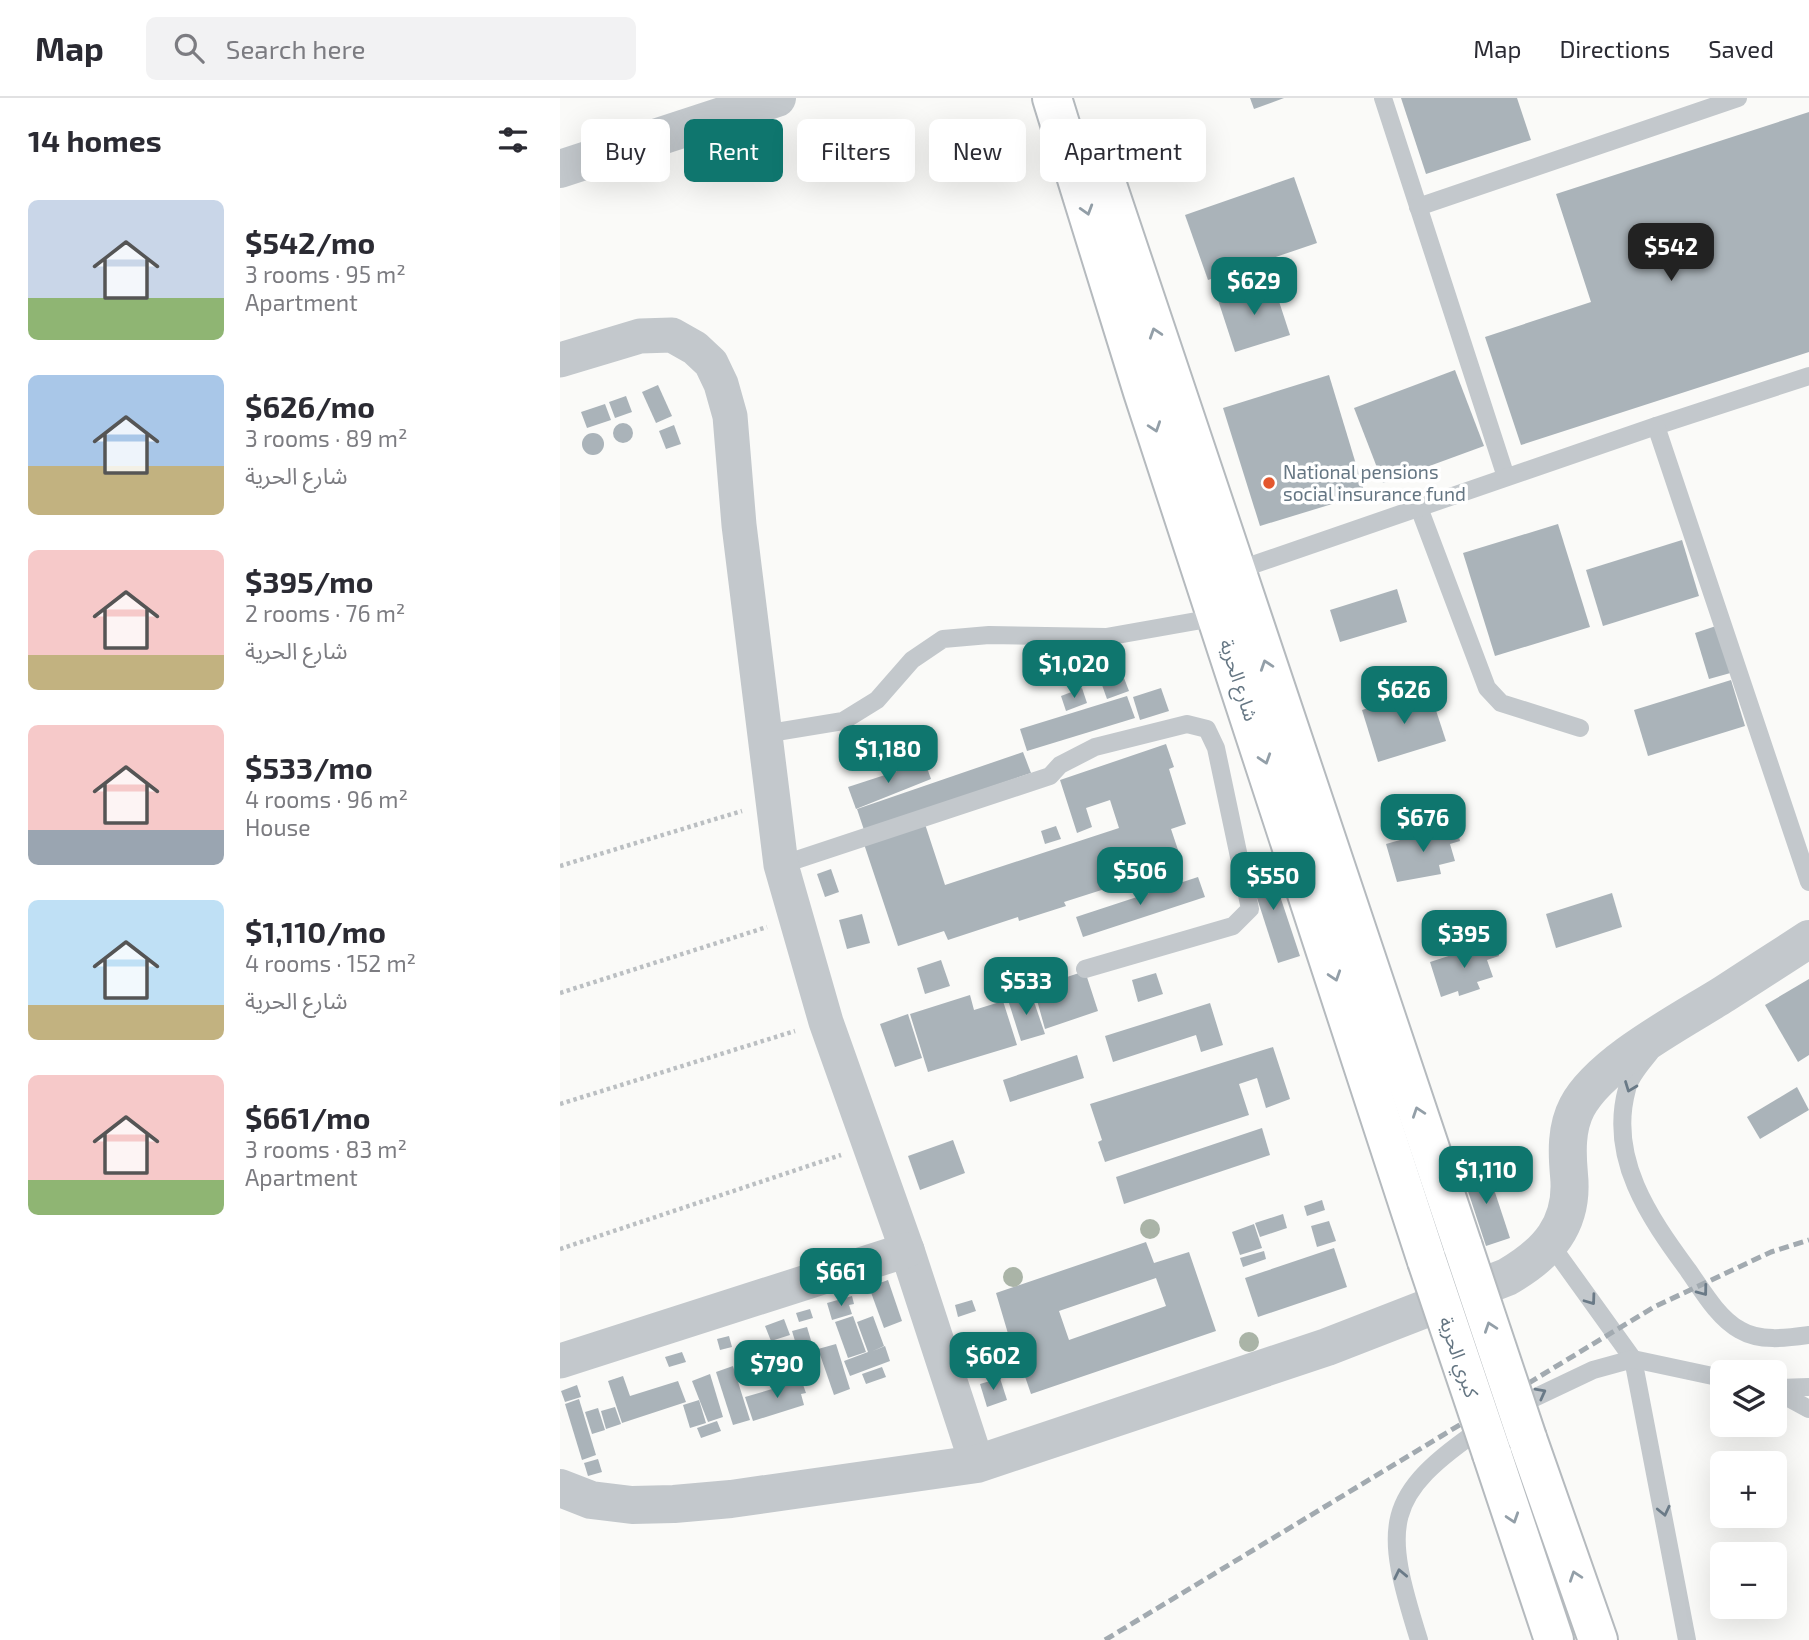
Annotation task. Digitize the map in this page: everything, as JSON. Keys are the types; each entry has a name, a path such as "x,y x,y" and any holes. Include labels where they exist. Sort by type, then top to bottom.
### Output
{"main road":[{"name":"شارع الحرية","path":"1052,98 1143,392 1219,617 1427,1261"},
{"name":"شارع الحرية","path":"1078,98 1234,571 1463,1247"},
{"name":"كبري الحرية","path":"1463,1247 1598,1640"},
{"name":"كبري الحرية","path":"1427,1261 1553,1640"}],"street":[{"path":"560,169 777,98"},
{"path":"560,360 640,336 672,335 695,348 711,363 721,384 730,416 739,525 781,865 794,918 826,1022 907,1250 977,1464"},
{"path":"560,1488 591,1500 632,1505 674,1504 731,1499 977,1464 1201,1391 1388,1324 1507,1277 1529,1264 1551,1245 1565,1218 1570,1180 1568,1132 1577,1107 1601,1078 1665,1029 1809,939"},
{"path":"560,1361 907,1250"}],"lane":[{"path":"1383,98 1506,477"},
{"path":"1418,206 1738,98"},
{"path":"1234,571 1419,505 1809,376"},
{"path":"1656,426 1809,882"},
{"path":"1419,505 1487,688 1502,703 1580,728"},
{"path":"764,734 843,721 877,700 912,660 943,639 989,635 1106,637 1219,617"},
{"path":"781,865 1050,776 1060,765 1095,747 1187,724 1207,729 1216,748 1250,909 1233,926 1084,969"},
{"path":"1665,1029 1627,1086 1621,1126 1623,1151 1634,1182 1654,1222 1697,1284 1740,1330 1760,1337 1809,1335"},
{"path":"1551,1245 1633,1359 1687,1640"},
{"path":"1419,1640 1398,1565 1396,1532 1400,1510 1414,1483 1449,1450 1506,1412 1556,1385 1633,1359 1710,1375"},
{"path":"1787,1388 1809,1387"},
{"path":"1787,1396 1809,1409"}],"path":[{"path":"560,866 773,802"},
{"path":"560,993 794,918"},
{"path":"560,1104 826,1022"},
{"path":"560,1250 868,1146"}],"building":[{"path":"1250,98 1284,98 1254,109"},
{"path":"1401,98 1517,98 1531,140 1426,174"},
{"path":"1809,112 1809,352 1521,445 1485,337 1591,302 1556,194"},
{"path":"1294,177 1317,243 1208,280 1185,215"},
{"path":"1273,283 1290,335 1235,352 1218,300"},
{"path":"1455,370 1484,446 1383,483 1354,408"},
{"path":"1329,375 1365,494 1260,526 1223,408"},
{"path":"658,385 672,416 656,423 642,392"},
{"path":"626,396 632,412 615,418 609,402"},
{"path":"605,404 611,420 587,428 581,412"},
{"path":"619,423 627,423 633,433 627,443 619,443 613,437 613,429"},
{"path":"674,425 681,444 666,449 659,431"},
{"path":"593,433 601,436 604,444 601,452 593,455 585,452 582,444 585,436"},
{"path":"1558,524 1590,627 1495,656 1463,553"},
{"path":"1682,540 1699,596 1603,626 1586,570"},
{"path":"1397,589 1407,622 1340,642 1330,610"},
{"path":"1719,625 1734,672 1709,679 1695,633"},
{"path":"1104,657 1108,671 1096,674 1092,661"},
{"path":"1124,678 1129,691 1107,699 1102,685"},
{"path":"1731,680 1745,726 1648,756 1634,710"},
{"path":"1082,688 1087,703 1066,711 1061,696"},
{"path":"1161,688 1169,711 1140,720 1133,697"},
{"path":"1429,689 1446,741 1378,762 1362,710"},
{"path":"1127,696 1135,718 1027,751 1020,729"},
{"path":"1166,744 1174,767 1169,769 1186,824 1171,829 1180,856 1134,871 1136,879 1064,902 1066,906 1019,921 1018,917 948,940 944,931 898,946 863,841 924,821 945,885 1119,828 1110,800 1086,808 1092,827 1077,833 1060,780"},
{"path":"1023,752 1031,773 864,830 857,809"},
{"path":"925,762 931,779 856,809 848,787"},
{"path":"1456,824 1460,841 1450,844 1455,861 1439,865 1441,874 1397,882 1386,844"},
{"path":"1056,826 1061,839 1045,844 1041,831"},
{"path":"1268,860 1300,956 1278,963 1247,867"},
{"path":"831,869 839,892 825,897 817,874"},
{"path":"1198,877 1205,897 1083,937 1076,917"},
{"path":"1612,893 1622,927 1556,948 1546,914"},
{"path":"862,914 870,943 847,949 839,920"},
{"path":"1495,941 1499,956 1487,960 1493,977 1477,982 1480,989 1459,996 1458,991 1441,997 1430,962"},
{"path":"941,960 950,986 925,994 917,968"},
{"path":"1045,963 1052,982 1085,971 1098,1011 1045,1029 1028,968"},
{"path":"1156,973 1163,994 1138,1002 1132,980"},
{"path":"1809,979 1809,1055 1798,1062 1765,1005"},
{"path":"1031,993 1045,1034 1021,1041 1008,1000"},
{"path":"970,995 974,1010 1003,1001 1017,1045 928,1072 910,1014"},
{"path":"1210,1003 1223,1045 1201,1052 1196,1035 1113,1062 1105,1036"},
{"path":"908,1014 922,1058 895,1067 880,1024"},
{"path":"1273,1047 1290,1099 1266,1108 1257,1078 1239,1084 1249,1115 1105,1162 1098,1142 1102,1140 1090,1104"},
{"path":"1077,1055 1084,1078 1010,1102 1003,1080"},
{"path":"1797,1087 1809,1110 1760,1139 1747,1117"},
{"path":"1262,1128 1270,1155 1124,1204 1116,1177"},
{"path":"953,1140 965,1173 920,1190 908,1156"},
{"path":"1486,1165 1510,1238 1486,1246 1462,1173"},
{"path":"1322,1200 1325,1210 1307,1216 1304,1206"},
{"path":"1283,1214 1287,1228 1260,1237 1255,1223"},
{"path":"1329,1221 1336,1241 1317,1247 1311,1226"},
{"path":"1254,1224 1262,1248 1240,1255 1232,1232"},
{"path":"1146,1242 1154,1263 1189,1252 1216,1331 1031,1394 1020,1362 1017,1364 996,1293","holes":["1156,1278 1166,1306 1069,1340 1059,1311"]},
{"path":"1334,1248 1347,1287 1258,1317 1245,1278"},
{"path":"1264,1251 1266,1259 1243,1267 1240,1258"},
{"path":"888,1280 902,1321 884,1328 869,1287"},
{"path":"852,1296 854,1304 849,1305 852,1314 832,1320 827,1303"},
{"path":"972,1300 976,1311 958,1317 955,1305"},
{"path":"810,1309 813,1318 799,1322 796,1313"},
{"path":"853,1316 866,1352 848,1358 835,1322"},
{"path":"873,1316 884,1346 873,1351 885,1346 890,1361 850,1376 844,1361 868,1352 857,1322"},
{"path":"784,1319 790,1335 771,1341 765,1326"},
{"path":"807,1327 813,1347 798,1351 792,1331"},
{"path":"729,1336 732,1347 720,1350 717,1339"},
{"path":"836,1344 850,1389 834,1395 818,1349"},
{"path":"772,1347 773,1352 793,1347 801,1373 766,1386 756,1352"},
{"path":"682,1352 686,1362 669,1367 665,1357"},
{"path":"733,1366 750,1420 733,1425 716,1372"},
{"path":"882,1367 886,1377 866,1384 862,1374"},
{"path":"710,1374 723,1417 708,1422 692,1381"},
{"path":"623,1376 630,1396 678,1381 686,1402 622,1423 608,1381"},
{"path":"800,1376 806,1393 801,1394 804,1405 753,1421 745,1397 789,1384 788,1380"},
{"path":"1000,1378 1007,1400 987,1407 980,1384"},
{"path":"577,1385 581,1397 565,1402 561,1391"},
{"path":"579,1399 596,1455 582,1460 565,1404"},
{"path":"699,1400 706,1423 690,1428 683,1405"},
{"path":"615,1407 621,1424 606,1429 601,1411"},
{"path":"598,1408 605,1430 592,1434 585,1412"},
{"path":"717,1421 721,1431 701,1438 697,1428"},
{"path":"598,1459 602,1472 588,1476 584,1463"}],"railway":[{"path":"1105,1640 1654,1307 1771,1252 1809,1240"}],"place":[{"name":"National pensions social insurance fund","path":"1269,483"}]}
